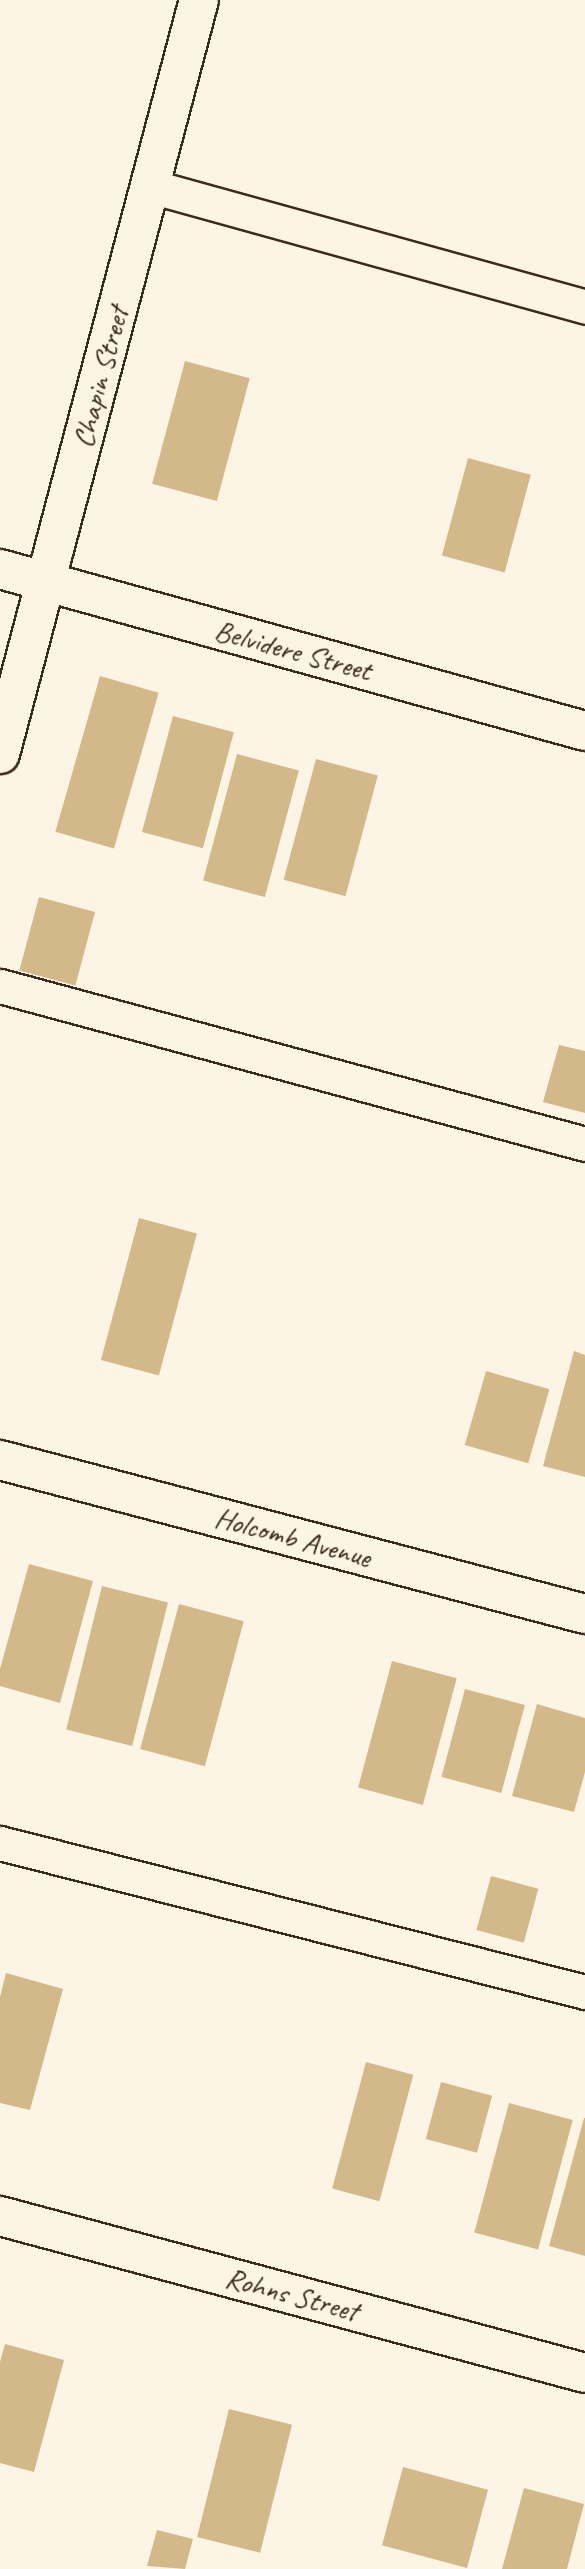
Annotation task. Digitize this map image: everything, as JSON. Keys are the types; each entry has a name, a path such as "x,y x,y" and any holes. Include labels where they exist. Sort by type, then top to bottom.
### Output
{"street":[{"name":"Chapin Street","path":"0,754 199,0"},
{"name":"Belvidere Street","path":"0,569 585,732"},
{"name":"Holcomb Avenue","path":"0,1460 585,1614"},
{"name":"Rohns Street","path":"0,2216 585,2373"}],"lane":[{"path":"150,186 585,307"},
{"path":"0,986 585,1144"},
{"path":"0,1843 585,1992"}],"building":[{"path":"185,361 250,378 217,501 152,484"},
{"path":"468,458 531,475 505,572 442,556"},
{"path":"100,676 159,693 114,849 55,832"},
{"path":"173,716 234,732 203,848 142,832"},
{"path":"237,754 299,771 265,897 203,881"},
{"path":"316,759 378,776 345,896 284,880"},
{"path":"39,897 95,912 75,985 19,970"},
{"path":"559,1045 585,1051 585,1113 543,1102"},
{"path":"139,1218 197,1234 159,1376 101,1360"},
{"path":"574,1351 585,1355 585,1477 543,1466"},
{"path":"486,1371 549,1389 528,1463 465,1445"},
{"path":"29,1564 93,1581 60,1703 0,1686 0,1669"},
{"path":"102,1586 168,1602 132,1746 66,1730"},
{"path":"179,1604 244,1621 205,1766 140,1749"},
{"path":"392,1661 457,1678 423,1805 358,1788"},
{"path":"465,1689 525,1705 501,1793 441,1777"},
{"path":"537,1704 585,1718 585,1772 574,1812 512,1796"},
{"path":"491,1876 538,1889 524,1943 477,1930"},
{"path":"6,1973 63,1989 30,2110 0,2103 0,1997"},
{"path":"366,2062 413,2075 379,2201 332,2189"},
{"path":"441,2082 492,2096 477,2153 426,2139"},
{"path":"509,2103 573,2120 538,2250 474,2232"},
{"path":"585,2118 585,2256 549,2246"},
{"path":"5,2344 64,2360 34,2472 0,2463 0,2362"},
{"path":"229,2409 292,2425 260,2553 197,2537"},
{"path":"403,2467 488,2490 467,2568 382,2545"},
{"path":"524,2488 584,2504 567,2569 502,2569"},
{"path":"157,2530 193,2539 185,2569 147,2566"}]}
